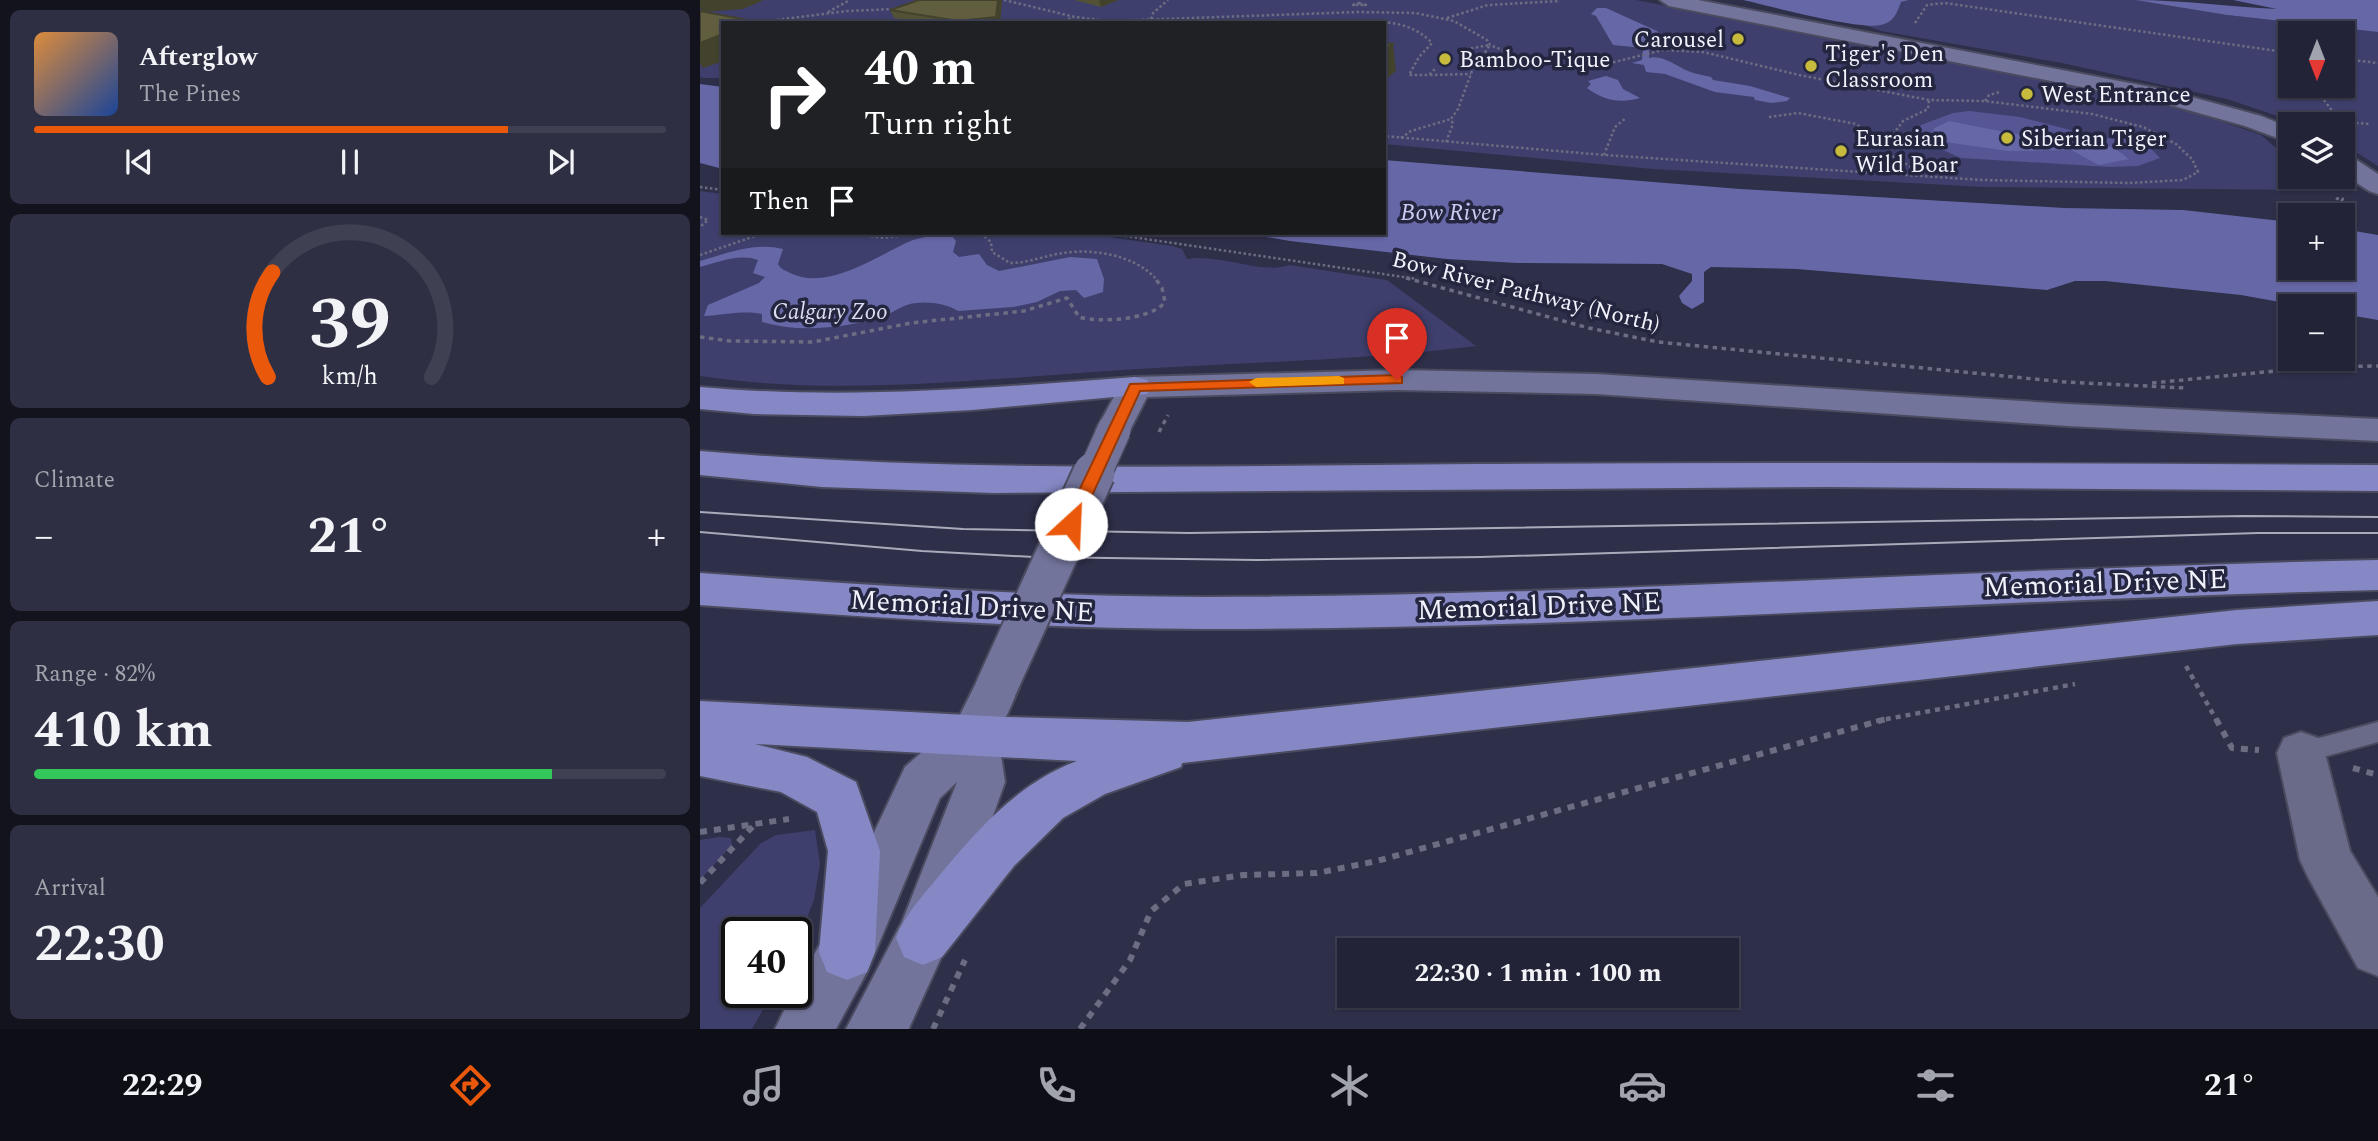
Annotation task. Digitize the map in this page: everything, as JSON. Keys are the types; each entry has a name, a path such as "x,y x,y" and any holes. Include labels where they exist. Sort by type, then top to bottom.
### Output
{"highway":[{"path":"700,398 812,407 889,406 1135,387"},
{"path":"700,463 822,474 994,480 1814,474 2378,478"},
{"name":"Memorial Drive NE","path":"700,589 969,608 1206,613 1479,609 2091,581 2378,575"},
{"path":"700,721 1047,741 1188,743 2236,627 2378,618"},
{"path":"923,938 994,850 1046,802 1083,781 1188,743"},
{"path":"700,755 790,772 838,798 854,850 847,951"}],"street":[{"path":"1669,0 2165,97 2253,121 2278,131"},
{"path":"2355,170 2378,186"},
{"path":"804,1029 847,951 922,783 974,735 1135,387 1397,380 1596,384 2055,414 2378,430"},
{"path":"875,1029 890,1006 923,938 981,782 974,735"},
{"path":"2301,753 2326,860 2378,948"}],"lane":[{"path":"2301,753 2378,732"}],"path":[{"path":"827,13 850,0"},
{"path":"1004,0 1101,21"},
{"path":"1151,19 1153,13 1168,0"},
{"path":"1447,19 1456,13 1497,4 1559,1"},
{"path":"1912,27 1927,5 1944,3 2278,50"},
{"path":"1122,21 1303,15 1359,5 1447,19 1487,40 1490,45"},
{"path":"767,21 827,13 902,9"},
{"path":"1303,15 1304,21"},
{"path":"1064,21 1075,17"},
{"path":"1386,23 1413,27 1424,33 1432,43 1419,57 1409,75 1471,74"},
{"path":"1400,138 1411,131 1451,119 1458,109 1471,74 1490,45"},
{"path":"1386,136 1604,155 1982,180 2129,183 2183,180 2198,172 2192,159 2176,144 2143,127 2092,114 2020,105 1929,100 1799,75 1703,52 1663,50 1582,70 1527,60 1490,45 1461,50"},
{"path":"2356,60 2378,63"},
{"path":"1429,75 1435,69"},
{"path":"1887,146 1898,143 1892,136 1903,121 1928,109 1929,100"},
{"path":"2020,105 2026,100"},
{"path":"1769,117 1798,113 1856,124 1887,146 1892,156 1925,175"},
{"path":"1604,155 1615,127 1626,118"},
{"path":"1446,142 1453,124 1451,119"},
{"path":"2355,123 2371,124"},
{"path":"700,187 721,190"},
{"path":"700,216 708,220 700,227"},
{"path":"700,255 758,235"},
{"path":"854,235 870,239 911,235"},
{"path":"700,337 799,343 865,334 911,323 1006,314 1041,307 1066,298 1079,317 1090,320 1148,315 1159,310 1165,302 1165,296 1152,273 1128,262 1099,253 1070,252 1026,262 1007,262 992,252 991,242 978,235"},
{"name":"Bow River Pathway (North)","path":"1119,235 1304,261 1420,281 1589,328 1658,342 2065,382"},
{"path":"2137,384 2316,367 2378,366"},
{"path":"2184,663 2232,748 2301,753"},
{"path":"1080,1029 1130,960 1151,911 1184,884 1243,875 1317,873 1377,861 1874,721 2090,681"},
{"path":"700,832 800,818"},
{"path":"700,883 756,824"}],"green space":[{"path":"700,0 1636,0 2180,107 2261,135 2278,150 2278,189 2325,190 1983,187 1653,169 1386,144 1386,21 721,21 721,78 700,77"},
{"path":"1909,0 2135,0 2280,21 2278,21 2278,98 2356,98 2356,30 2378,32 2378,166 2355,152 2355,112 2278,112 2278,116 2227,99 2062,63 1881,31 1864,25 1887,21 1895,14 1901,2"},
{"name":"Calgary Zoo","path":"700,191 721,194 721,235 1095,235 1172,246 1182,249 1187,259 1213,259 1267,267 1289,265 1387,280 1476,346 1344,358 911,384 806,385 700,376"},
{"path":"815,830 820,864 814,900 807,917 721,917 721,1008 764,1008 752,1029 700,1029 700,908 761,843 776,835"},
{"path":"731,838 732,845 700,880 700,840"}],"shaded area":[{"path":"1969,111 2020,117 2101,138 2142,139 2160,158 2138,166 2110,167 1961,158 1914,137 1921,125 1953,113","holes":["2032,136 2091,138 2128,158 2099,164 2071,150"]}],"water":[{"path":"1743,0 1909,0 1901,2 1889,22 1870,26 1834,21"},
{"path":"2135,0 2277,9 2233,0 2378,0 2378,32 2356,30 2356,21 2280,21"},
{"path":"1597,8 1606,8 1657,31 1660,35 1649,46 1649,58 1664,59 1713,80 1750,86 1790,98 1787,101 1771,103 1755,100 1754,97 1715,92 1665,74 1646,72 1644,65 1632,63 1642,60 1643,48 1613,45 1596,16 1591,14"},
{"path":"1606,76 1618,80 1623,89 1640,98 1612,100 1587,88 1591,84 1588,81"},
{"path":"700,84 721,87 721,168 700,163"},
{"path":"1949,121 2030,136 2093,141 2117,150 2129,159 2099,165 2071,150 2008,151 1952,143 1945,141 1933,129"},
{"name":"Bow River","path":"1386,160 1740,189 2064,208 2183,210 2278,221 2278,280 2355,280 2355,231 2378,235 2378,320 2355,316 2355,294 2278,294 2278,302 2241,295 2105,281 2075,281 2047,290 1797,269 1711,267 1704,272 1704,302 1692,309 1682,303 1679,296 1692,281 1692,274 1662,264 1517,263 1447,259 1255,235 1386,235"},
{"path":"934,235 952,236 956,241 953,252 959,257 979,254 987,265 999,271 1070,257 1097,259 1104,279 1103,292 1084,298 1076,290 1060,291 1037,302 1013,307 958,311 938,304 916,303 876,319 819,328 762,322 762,314 754,313 704,316 708,305 759,283 765,277 753,273 758,260 751,258 729,259 700,267 700,261 741,249 772,247 783,249 778,264 782,269 805,278 821,278 853,269 913,240"}],"building":[{"path":"919,0 998,0 996,17 958,21 890,10"},
{"path":"700,11 753,21 721,21 721,35 700,43"}],"tram line":[{"path":"700,512 963,529 1189,533 2243,516 2378,517"},
{"path":"700,532 922,551 1034,557 1257,560 1481,557 2258,533 2378,533"}],"slow traffic":[{"path":"1256,382 1339,381"}],"place":[{"name":"Carousel","path":"1738,39"},
{"name":"Bamboo-Tique","path":"1445,59"},
{"name":"Tiger's Den Classroom","path":"1811,66"},
{"name":"West Entrance","path":"2027,94"},
{"name":"Siberian Tiger","path":"2007,138"},
{"name":"Eurasian Wild Boar","path":"1841,151"}],"route":[{"path":"1071,524 1135,387 1397,380"}]}
